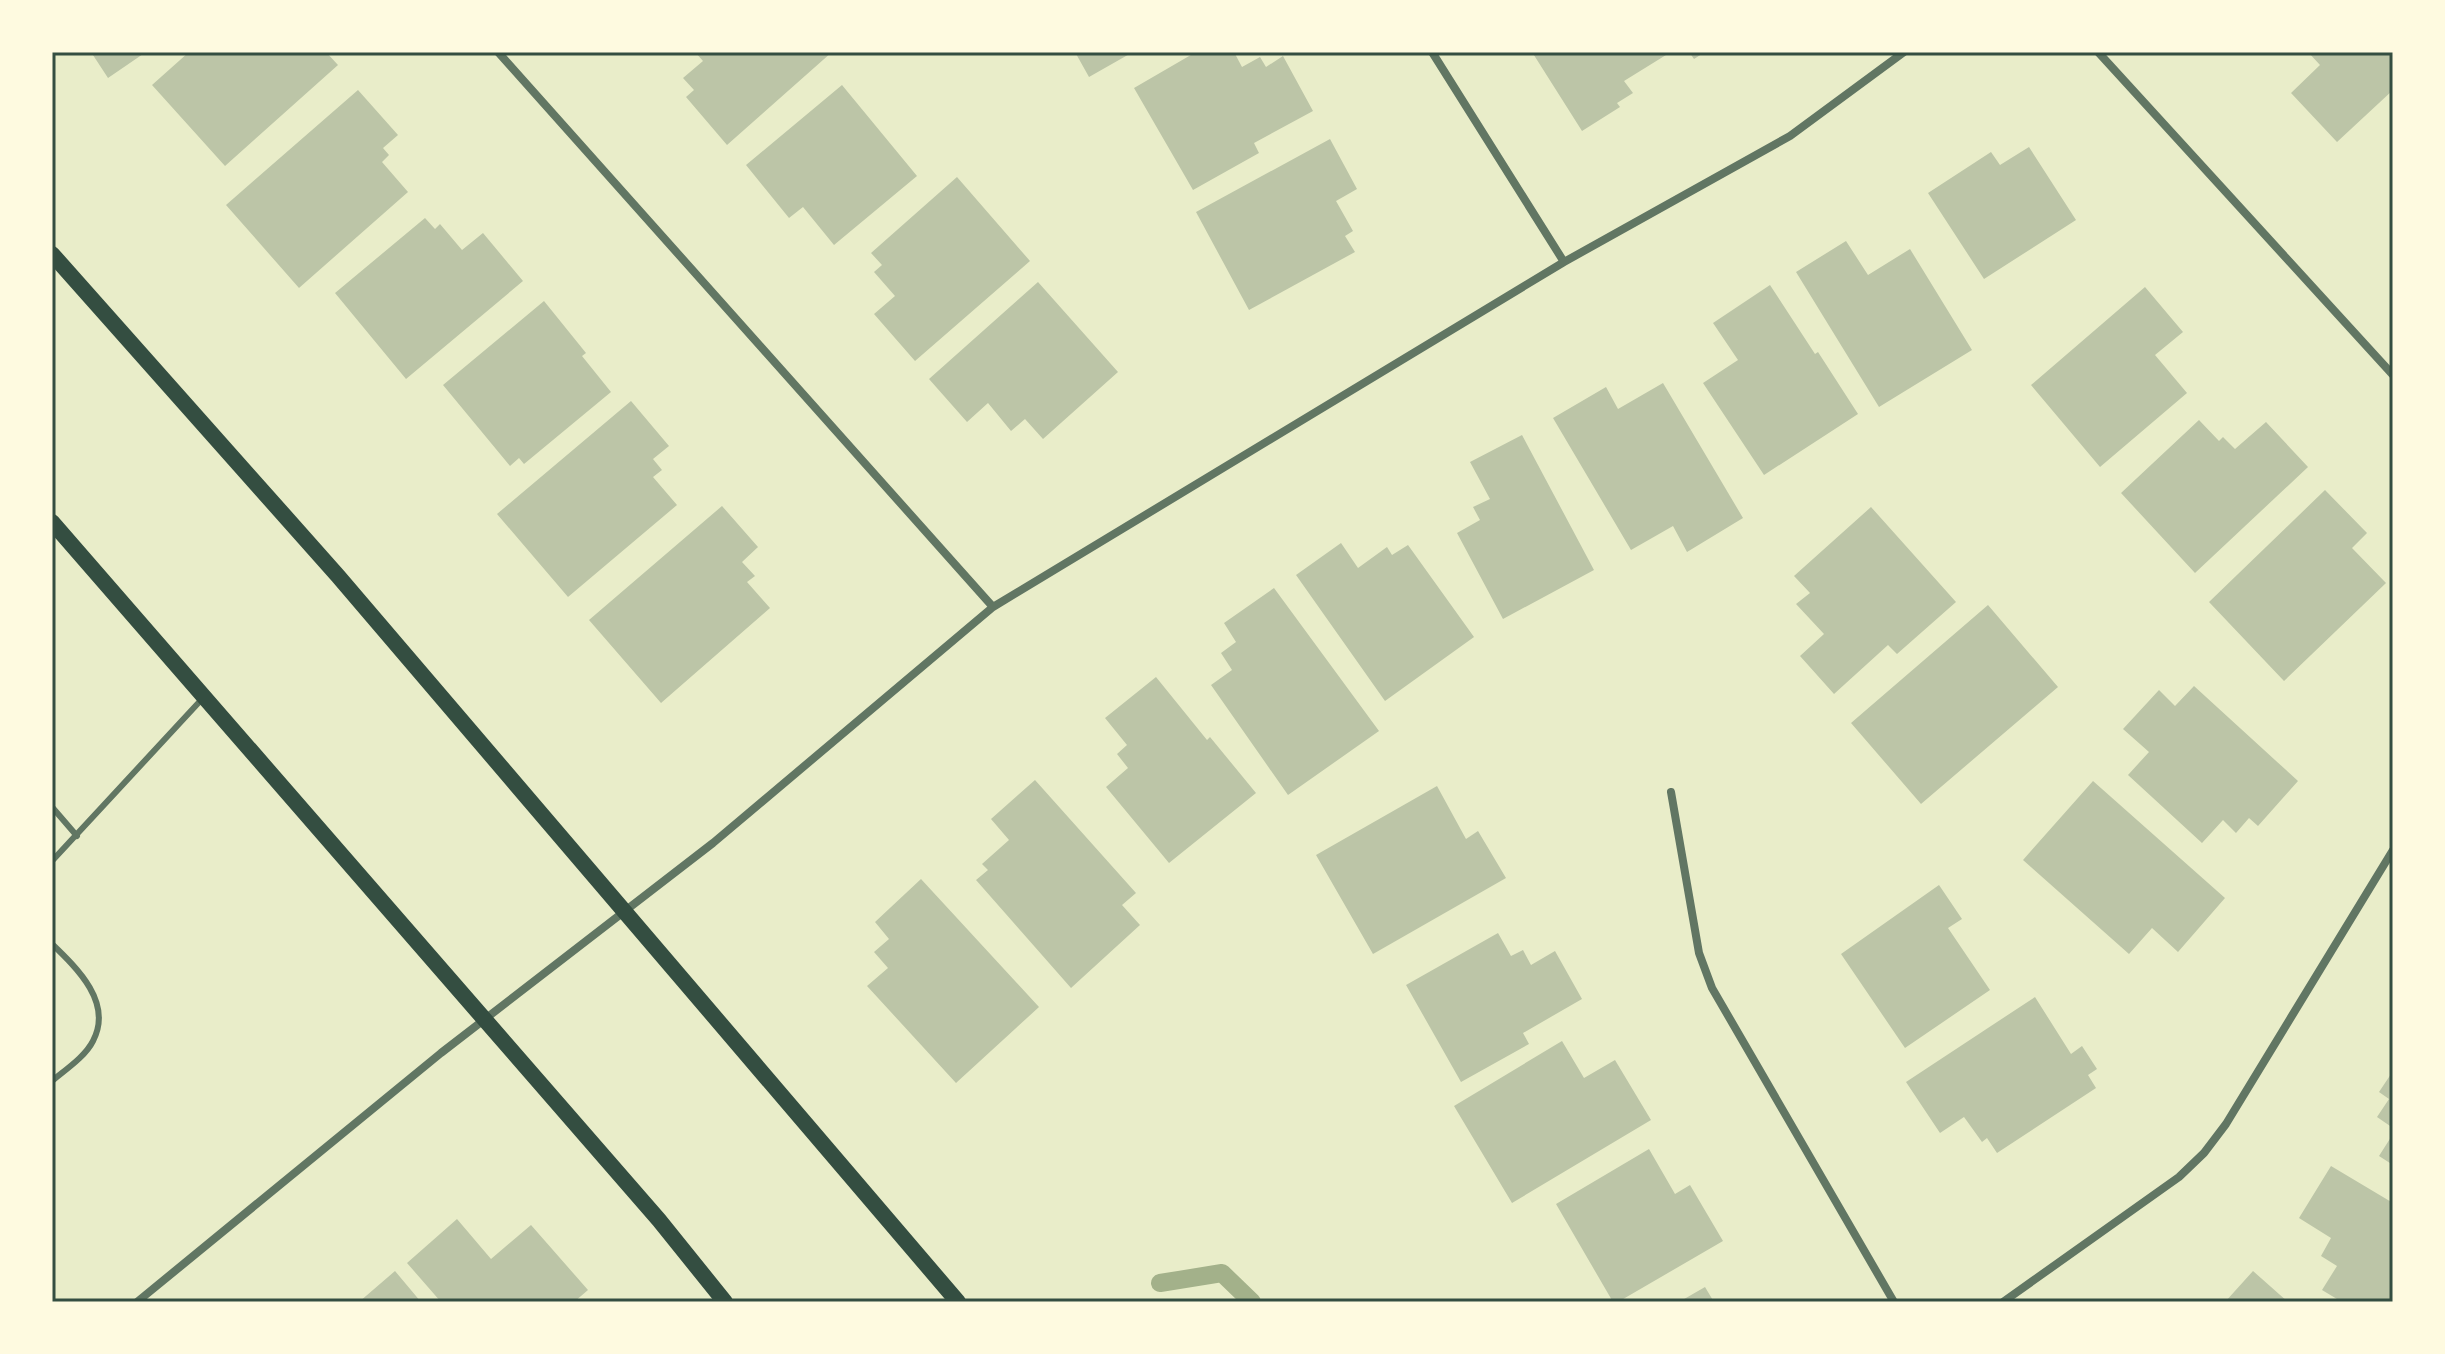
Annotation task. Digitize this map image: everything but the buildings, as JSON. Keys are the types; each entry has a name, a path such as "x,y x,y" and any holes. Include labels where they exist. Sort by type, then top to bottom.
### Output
{"main road":[{"path":"52,254 338,576 958,1302"},
{"path":"52,522 659,1220 725,1302"}],"street":[{"path":"498,52 993,607"},
{"path":"1432,52 1564,262"},
{"path":"137,1302 483,1020 713,843 993,607 1564,262 1790,136 1904,52"},
{"path":"2098,52 2393,375"},
{"path":"1671,792 1699,953 1712,988 1894,1302"},
{"path":"2003,1302 2179,1177 2204,1153 2226,1124 2393,850"}],"lane":[{"path":"52,861 204,697"},
{"path":"52,807 77,836"},
{"path":"52,944 66,957 98,1002 100,1021 92,1043 52,1081"}],"waterway":[{"path":"1160,1283 1222,1273 1252,1302"}]}
